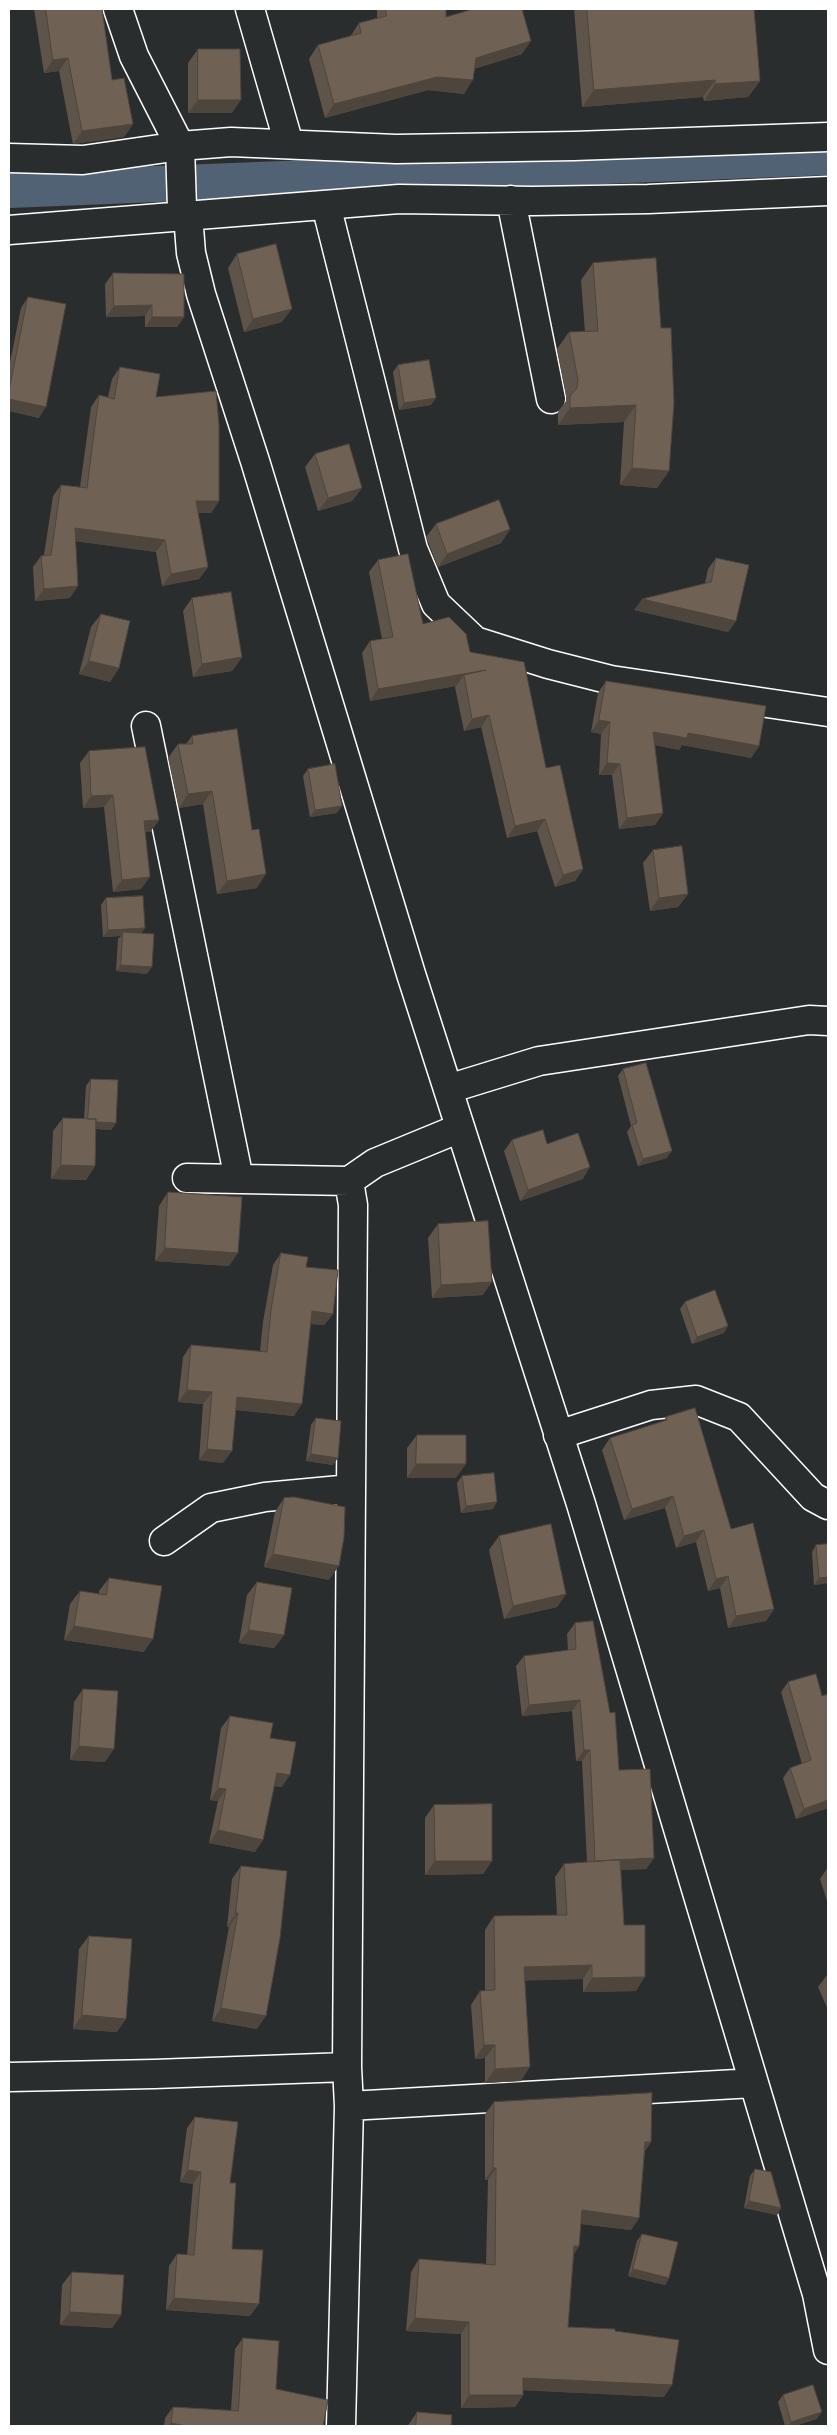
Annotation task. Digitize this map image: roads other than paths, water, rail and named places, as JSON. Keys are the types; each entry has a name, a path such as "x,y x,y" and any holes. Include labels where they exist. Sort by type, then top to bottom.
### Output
{"street":[{"path":"118,9 134,56 180,157 191,253 201,294 255,462 460,1128 558,1435 817,2294 828,2350"},
{"path":"250,9 289,144"},
{"path":"9,158 82,160 180,157 231,142 396,149 584,146 828,137"},
{"path":"9,230 185,211 326,205 399,199 442,199 513,210 648,199 828,191"},
{"path":"326,205 413,549 436,604 475,641 548,664 611,680 828,712"},
{"path":"513,210 519,248 551,399"},
{"path":"146,726 239,1179"},
{"path":"448,1089 539,1061 809,1020 828,1021"},
{"path":"187,1178 349,1181 375,1163 460,1128"},
{"path":"341,2426 349,2106 347,2066 353,1205 349,1181"},
{"path":"558,1435 651,1405 696,1400 739,1417 813,1497 828,1505"},
{"path":"164,1541 211,1508 265,1497 351,1489"},
{"path":"17,2076 154,2074 347,2066"},
{"path":"349,2106 754,2083"}],"waterway":[{"path":"9,190 828,157"}]}
